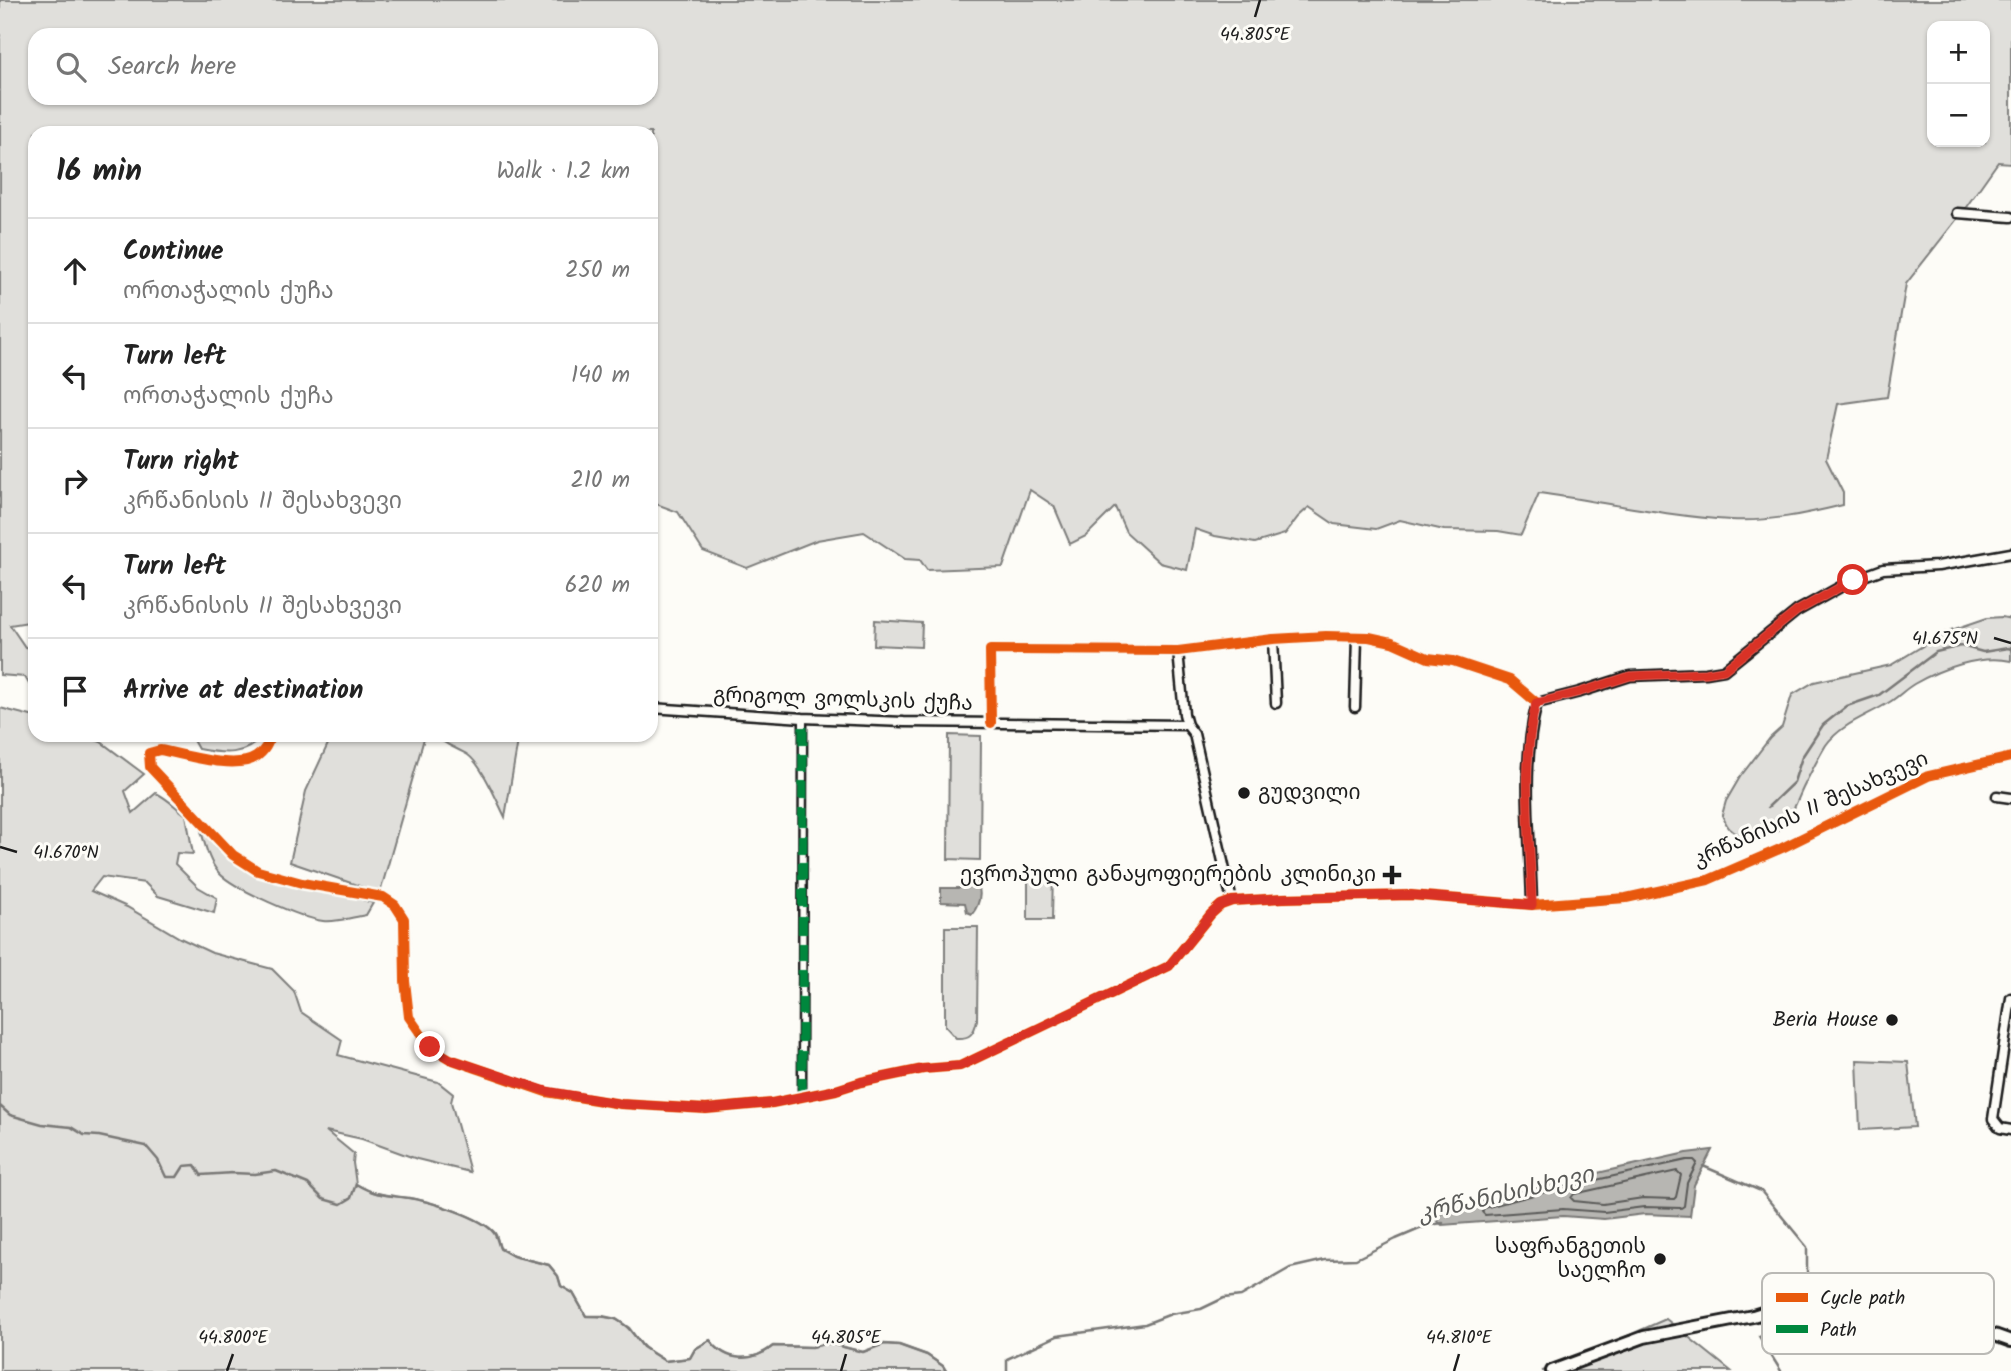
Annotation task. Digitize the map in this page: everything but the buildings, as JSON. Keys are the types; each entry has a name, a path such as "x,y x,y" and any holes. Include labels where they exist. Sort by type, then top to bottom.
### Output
{"street":[{"path":"1957,213 2011,217"},
{"path":"1536,703 1630,676 1724,670 1797,611 1853,580 1883,569 1938,566 2011,553"},
{"path":"991,723 990,650 1178,651 1273,639 1326,636 1369,637 1392,642 1428,658 1453,662 1510,680 1536,703"},
{"path":"1355,707 1357,637"},
{"path":"1273,639 1276,703"},
{"path":"269,742 267,748 255,758 237,763 160,750 149,753 150,766 233,855 258,871 302,883 383,897 395,905 404,919 405,981 409,1017 430,1047 450,1059 546,1091 621,1104 706,1109 772,1103 923,1069 960,1066 1169,966 1211,914 1221,905 1232,901 1194,733 1187,726 1184,714 1178,651"},
{"path":"1532,905 1527,808 1531,724 1536,703"},
{"name":"გრიგოლ ვოლსკის ქუჩა","path":"658,708 803,718 1187,726"},
{"path":"802,1096 803,718"},
{"name":"კრწანისის II შესახვევი","path":"1232,901 1411,895 1532,905 1626,898 1708,880 1782,848 1921,779 2011,757"},
{"path":"1997,796 2011,798"},
{"path":"2011,998 1993,1119 2000,1128 2011,1130"},
{"path":"1552,1371 1644,1337 1762,1312"},
{"path":"1994,1335 2011,1341"}],"shaded area":[{"path":"0,0 2011,0 2011,163 1998,162 1906,284 1887,397 1838,404 1826,459 1843,493 1843,505 1773,519 1731,520 1659,512 1539,493 1521,535 1498,531 1444,530 1400,520 1376,529 1334,524 1309,507 1285,534 1255,543 1215,536 1195,529 1187,570 1160,563 1126,532 1115,507 1086,536 1070,544 1054,506 1030,490 1003,567 927,570 920,560 905,559 864,532 817,540 747,568 703,551 678,512 658,505 658,126 28,126 28,622 10,625 28,648 28,682 25,677 0,675"},
{"path":"1987,618 2011,619 2011,661 1999,659 1961,664 1914,684 1832,738 1817,761 1790,815 1774,833 1754,838 1741,836 1729,827 1722,815 1726,801 1740,777 1770,738 1782,727 1792,695 1814,682 1891,665 1946,632"},
{"path":"875,620 922,623 921,647 874,645"},
{"path":"0,708 28,715 28,742 101,742 144,774 125,791 133,813 156,793 186,815 193,854 177,853 175,864 198,887 217,898 214,913 158,896 145,883 102,877 91,891 127,907 212,953 272,969 294,991 301,1012 342,1040 338,1055 438,1082 453,1094 451,1102 470,1172 417,1159 362,1139 326,1131 354,1154 356,1184 376,1193 442,1206 479,1221 495,1233 500,1249 513,1256 549,1265 558,1276 561,1286 573,1293 586,1316 619,1321 644,1347 665,1361 690,1358 695,1349 710,1340 724,1353 740,1358 757,1355 773,1346 812,1347 828,1343 863,1352 884,1344 899,1345 927,1355 946,1371 0,1371"},
{"path":"949,735 981,736 980,860 948,859"},
{"path":"194,742 256,742 241,750 225,753 198,749"},
{"path":"423,742 380,893 290,862 306,791 328,744"},
{"path":"444,742 518,742 505,817 479,767 468,755"},
{"path":"200,828 242,867 254,874 299,888 326,890 373,903 366,915 328,921 313,919 268,902 238,887 219,873 209,857"},
{"path":"1028,870 1053,870 1052,920 1028,920"},
{"path":"945,927 978,927 977,1020 973,1032 965,1038 956,1038 945,1026"},
{"path":"1857,1060 1908,1062 1915,1127 1860,1130"},
{"path":"1666,1319 1731,1371 1542,1371 1557,1367"}],"water":[{"path":"971,876 978,884 980,894 972,914 967,912 965,903 941,902 941,888 965,888 965,881"},
{"path":"1712,1150 1694,1185 1690,1216 1645,1214 1604,1219 1563,1216 1442,1225 1435,1219 1443,1212 1562,1181 1686,1153"}],"waterway":[{"path":"1768,807 1794,782 1802,757 1823,725 1847,706 1879,695 1936,652 1961,646 1983,652 2011,649"},
{"name":"კრწანისისხევი","path":"0,1106 10,1115 42,1124 71,1127 84,1135 146,1146 158,1160 166,1177 177,1177 184,1166 195,1165 201,1175 276,1171 308,1184 323,1199 341,1204 351,1198 356,1184 376,1193 442,1206 488,1227 495,1235 500,1248 513,1256 549,1265 558,1276 561,1286 573,1293 586,1316 616,1319 629,1328 643,1347 665,1361 690,1358 695,1349 710,1340 724,1353 740,1358 757,1355 773,1346 812,1347 828,1343 863,1352 884,1344 899,1345 927,1355 946,1371"},
{"name":"კრწანისისხევი","path":"1703,1166 1761,1191 1807,1247 1807,1273"},
{"name":"კრწანისისხევი","path":"1007,1371 1007,1359 1057,1336 1145,1324 1171,1314 1201,1309 1224,1298 1241,1296 1290,1268 1325,1260 1356,1259 1429,1225 1443,1223"},
{"name":"კრწანისისხევი","path":"1762,1335 1759,1336 1762,1341"},
{"name":"კრწანისისხევი","path":"1770,1354 1781,1371"}],"marked path":[{"path":"802,1096 803,718"}],"cycle path":[{"path":"991,723 990,650 1178,651 1273,639 1326,636 1369,637 1392,642 1428,658 1453,661 1510,680 1537,703"},
{"path":"268,742 256,757 236,762 195,758 160,750 149,753 150,767 233,855 258,871 302,883 383,897 395,905 404,919 405,981 409,1017 430,1047 450,1059 546,1092 621,1104 706,1109 772,1103 923,1069 960,1066 1169,966 1211,914 1221,905 1232,901 1411,895 1532,905 1626,898 1708,880 1782,848 1928,776 2011,757"}],"place":[{"name":"გუდვილი","path":"1244,793"},
{"name":"ევროპული განაყოფიერების კლინიკი","path":"1392,875"},
{"name":"Beria House","path":"1892,1020"},
{"name":"საფრანგეთის საელჩო","path":"1660,1259"}],"route":[{"path":"430,1047 450,1059 546,1091 590,1099 621,1104 706,1109 772,1103 923,1069 960,1066 1169,966 1211,914 1221,905 1232,901 1411,895 1532,905 1527,808 1531,724 1536,703 1630,676 1724,670 1797,611 1853,580"}]}
